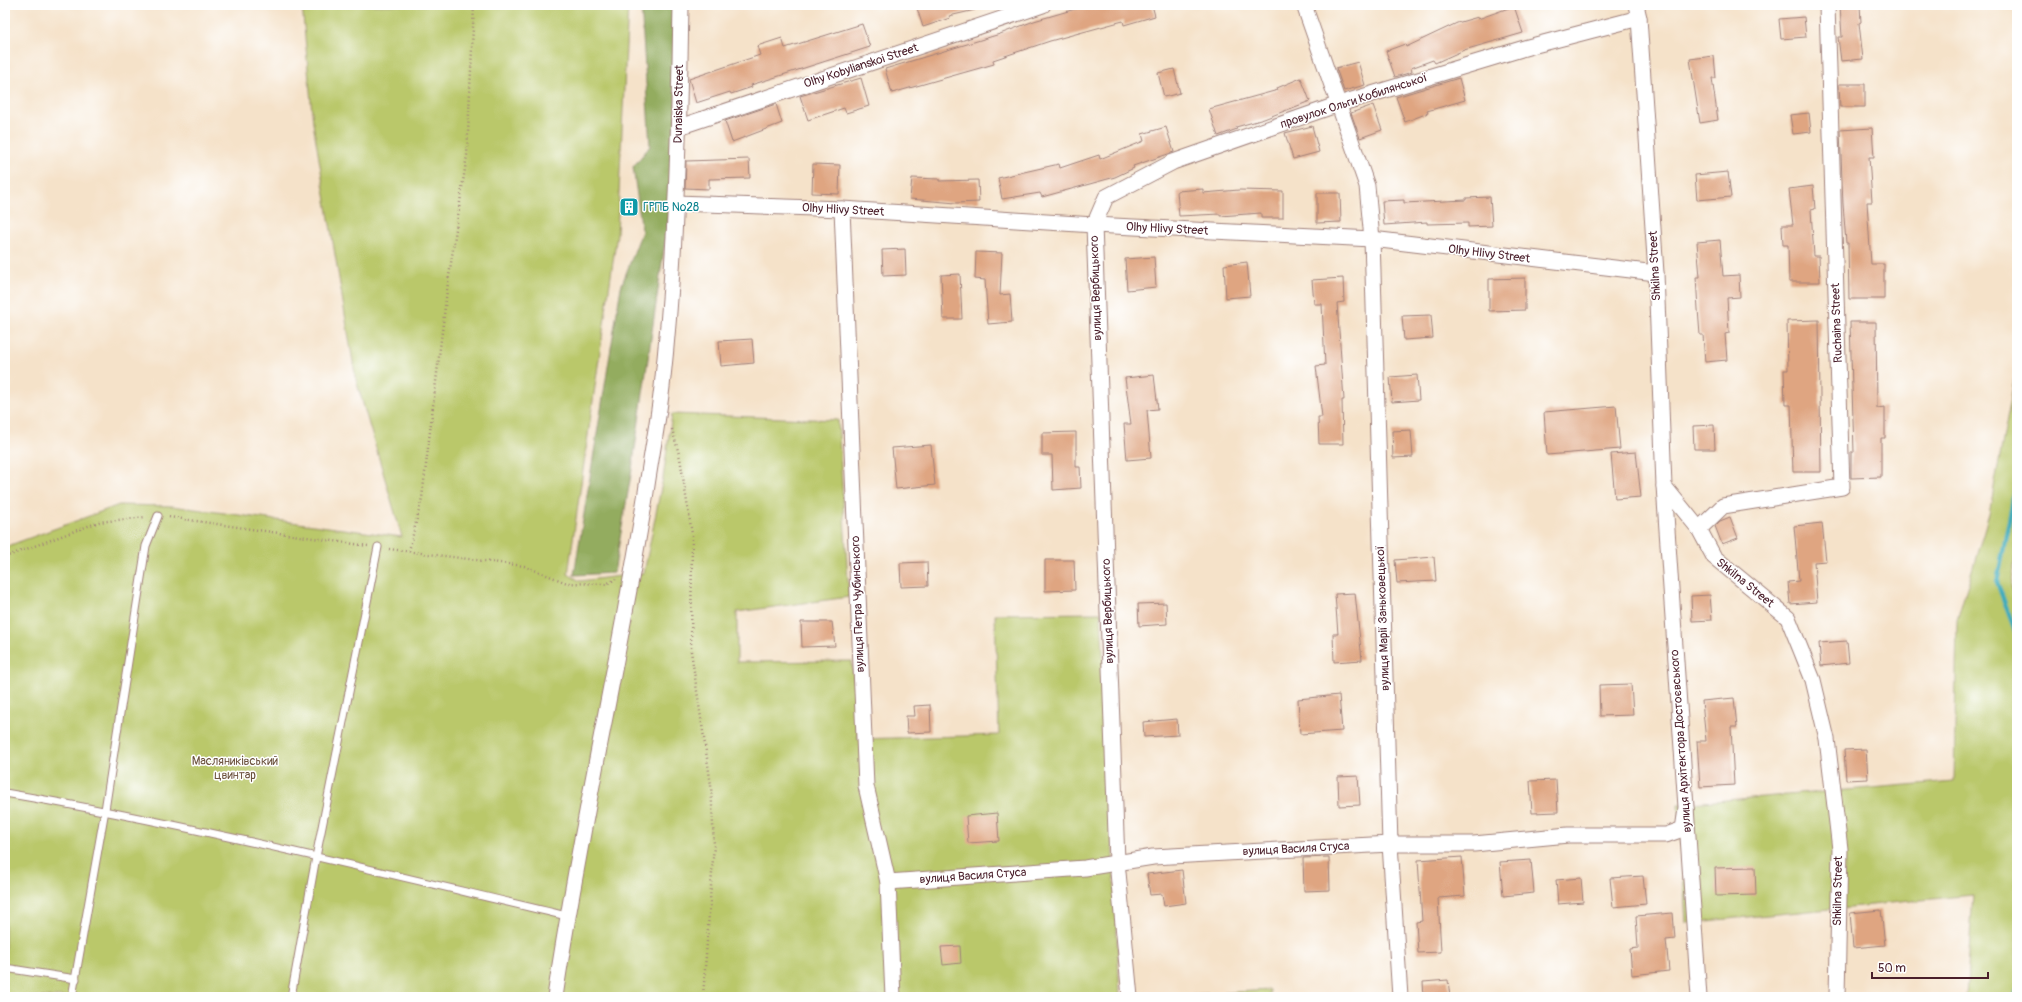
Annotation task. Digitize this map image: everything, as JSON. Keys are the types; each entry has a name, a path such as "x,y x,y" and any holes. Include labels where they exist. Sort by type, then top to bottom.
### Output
{"street":[{"name":"Dunaiska Street","path":"555,997 567,916 633,571 662,389 676,203 681,5"},
{"name":"Olhy Kobylianskoi Street","path":"679,127 1043,5"},
{"name":"вулиця Марії Заньковецької","path":"1304,5 1367,186 1372,239 1390,844 1400,997"},
{"name":"Ruchaina Street","path":"1700,529 1724,506 1842,487 1827,5"},
{"name":"провулок Ольги Кобилянської","path":"1094,225 1106,197 1172,162 1339,104 1528,47 1637,12"},
{"name":"Shkilna Street","path":"1637,12 1656,273 1664,486 1700,529 1714,557 1788,618 1813,680 1827,739 1840,849 1836,997"},
{"name":"Olhy Hlivy Street","path":"676,203 842,209 1094,225 1372,239 1656,273"},
{"name":"вулиця Петра Чубинського","path":"842,209 866,786 888,882 894,997"},
{"name":"вулиця Вербицького","path":"1094,225 1117,862 1130,997"},
{"name":"вулиця Архітектора Достоєвського","path":"1664,486 1674,659 1699,997"},
{"name":"вулиця Василя Стуса","path":"888,882 1085,868 1153,857 1390,844 1474,844 1568,835 1666,835 1683,828 1686,809"}],"lane":[{"path":"72,997 105,810 146,546 158,516"},
{"path":"291,997 316,857 378,547"},
{"path":"5,793 105,810 316,857 567,916"},
{"path":"5,968 76,979"}],"path":[{"path":"409,551 422,498 447,290 467,154 474,5"},
{"path":"672,427 680,458 692,534 691,650 711,785 714,846 703,997"},
{"path":"5,557 99,522 158,516 524,566 567,583 606,584 633,571"}],"green space":[{"name":"Масляниківський цвинтар","path":"302,5 628,5 617,234 568,574 580,581 644,573 663,478 672,414 838,420 849,597 737,612 737,662 852,661 858,739 999,735 995,614 1101,613 1120,997 5,997 5,547 119,505 172,506 402,537 356,380 313,123"},
{"path":"641,5 675,5 676,166 632,469 614,573 574,575 621,287 642,231 633,167 650,146"},
{"path":"2017,365 2017,552 2011,587 2017,602 2017,997 1966,997 1973,895 1686,923 1679,804 1954,781 1957,620 1989,514"},
{"path":"1270,990 1270,997 1152,997"}],"building":[{"path":"916,5 974,5 975,10 949,16 950,18 923,27"},
{"path":"1081,5 1152,5 1155,16 1124,25 1123,21 1050,41 993,60 994,64 892,93 885,69 1000,34 1034,21 1082,7"},
{"path":"1840,5 1860,5 1861,22 1859,23 1863,59 1841,61 1838,37 1842,37"},
{"path":"1514,6 1523,33 1464,50 1435,63 1433,60 1411,68 1412,72 1395,77 1386,51 1405,44 1406,47 1457,23 1478,17 1478,19"},
{"path":"1804,17 1806,37 1781,39 1779,19"},
{"path":"862,24 870,47 751,85 752,87 731,94 730,92 696,103 689,79 760,55 757,46 782,38 785,48"},
{"path":"1714,56 1716,78 1712,78 1718,120 1700,123 1690,59"},
{"path":"1358,62 1365,85 1344,91 1336,68"},
{"path":"1174,69 1180,93 1164,97 1158,73"},
{"path":"861,78 869,106 846,113 844,108 808,120 800,96"},
{"path":"1301,78 1310,101 1264,119 1236,127 1237,129 1218,136 1209,109 1278,90 1277,88"},
{"path":"1459,78 1465,100 1427,111 1428,113 1405,122 1396,97"},
{"path":"1839,84 1865,84 1865,107 1840,107"},
{"path":"776,104 782,123 732,142 725,121"},
{"path":"1373,105 1382,130 1360,138 1351,113"},
{"path":"1809,113 1811,132 1793,134 1790,115"},
{"path":"1312,126 1319,152 1293,159 1285,133"},
{"path":"1166,127 1174,152 1133,166 1134,168 1115,177 1086,185 1042,197 1040,193 1002,199 998,178 1059,164 1060,168 1099,155 1100,159 1144,141 1142,134"},
{"path":"1872,128 1874,157 1869,157 1872,202 1867,202 1871,264 1884,264 1884,299 1849,299 1848,243 1846,243 1843,204 1840,130"},
{"path":"749,159 750,178 709,179 709,189 685,188 686,161"},
{"path":"813,164 840,165 839,194 812,193"},
{"path":"1728,172 1731,197 1697,200 1695,175"},
{"path":"912,178 939,179 939,181 978,180 979,202 956,203 910,199"},
{"path":"1813,186 1815,209 1811,210 1814,256 1819,256 1820,282 1789,282 1788,245 1783,245 1782,225 1793,225 1789,189"},
{"path":"1203,189 1203,193 1239,190 1283,191 1283,218 1261,218 1261,213 1220,216 1220,214 1179,216 1177,191"},
{"path":"1317,193 1340,193 1341,222 1317,223"},
{"path":"1490,197 1492,226 1468,227 1468,223 1427,224 1427,222 1384,225 1382,201 1404,200 1404,203 1466,200 1466,198"},
{"path":"1720,240 1723,276 1739,275 1740,297 1727,298 1729,333 1725,334 1727,360 1705,362 1703,335 1700,335 1698,309 1696,277 1700,277 1697,242"},
{"path":"905,249 906,275 883,276 882,250"},
{"path":"976,252 1002,253 1000,295 1010,294 1012,322 988,324 985,280 975,279"},
{"path":"1154,257 1156,287 1127,290 1125,259"},
{"path":"1247,262 1250,296 1226,298 1224,265"},
{"path":"960,274 962,319 943,319 941,275"},
{"path":"1343,278 1344,302 1337,303 1344,400 1342,400 1343,444 1319,444 1318,417 1322,417 1316,366 1325,365 1322,304 1314,304 1312,280"},
{"path":"1525,278 1525,310 1489,311 1489,279"},
{"path":"1431,315 1433,338 1404,340 1402,316"},
{"path":"1819,320 1821,472 1793,472 1791,405 1785,405 1784,370 1788,370 1787,321"},
{"path":"1850,322 1876,322 1877,408 1885,407 1885,438 1881,438 1881,477 1851,478 1851,452 1854,452"},
{"path":"752,339 754,363 721,366 719,341"},
{"path":"1154,375 1158,409 1147,410 1151,458 1127,460 1124,424 1131,424 1125,378"},
{"path":"1417,375 1419,400 1392,402 1390,377"},
{"path":"1616,406 1620,449 1547,455 1544,412"},
{"path":"1714,425 1715,449 1694,449 1693,426"},
{"path":"1411,430 1413,457 1393,458 1392,431"},
{"path":"1076,432 1076,467 1080,467 1081,488 1053,490 1052,455 1042,455 1042,433"},
{"path":"931,445 935,485 896,489 892,448"},
{"path":"1636,452 1641,497 1615,499 1611,454"},
{"path":"1730,517 1738,538 1722,544 1715,526 1720,521"},
{"path":"1822,523 1826,561 1814,562 1817,602 1790,604 1788,582 1799,581 1794,526"},
{"path":"1434,557 1436,581 1397,583 1395,560"},
{"path":"1045,560 1074,560 1075,590 1045,591"},
{"path":"927,562 928,586 901,587 900,563"},
{"path":"1355,593 1362,660 1334,662 1333,634 1338,634 1335,594"},
{"path":"1710,595 1712,620 1692,621 1691,596"},
{"path":"1166,603 1167,624 1139,626 1138,604"},
{"path":"801,622 832,622 835,646 802,647"},
{"path":"1847,641 1849,663 1821,666 1819,643"},
{"path":"1631,684 1633,715 1600,716 1599,685"},
{"path":"1339,695 1342,731 1300,734 1298,699"},
{"path":"1734,698 1737,727 1731,727 1734,785 1700,787 1697,741 1706,741 1702,701"},
{"path":"930,705 931,732 907,733 906,716 915,716 914,706"},
{"path":"1177,719 1178,735 1144,737 1143,722"},
{"path":"1866,749 1868,779 1846,780 1844,750"},
{"path":"1358,776 1360,805 1339,806 1338,777"},
{"path":"1556,780 1558,812 1532,813 1530,781"},
{"path":"997,813 999,841 968,843 966,816"},
{"path":"1329,857 1330,890 1304,891 1303,858"},
{"path":"1462,857 1465,896 1438,898 1441,952 1418,953 1416,922 1422,921 1418,860"},
{"path":"1531,860 1534,893 1503,896 1500,862"},
{"path":"1755,867 1756,895 1716,896 1715,868"},
{"path":"1182,870 1186,903 1164,906 1162,894 1150,895 1147,874"},
{"path":"1643,876 1646,904 1613,907 1610,878"},
{"path":"1581,878 1583,902 1558,904 1556,880"},
{"path":"1881,910 1885,945 1853,948 1850,913"},
{"path":"1673,913 1675,939 1666,940 1669,971 1632,975 1630,949 1638,948 1636,916"},
{"path":"960,946 961,963 943,965 941,947"},
{"path":"1448,980 1450,997 1424,997 1423,982"}],"waterway":[{"path":"2017,480 1997,582 2017,636"},
{"path":"2013,997 2017,991"}],"place":[{"name":"ГРПБ №28","path":"629,207"}]}
